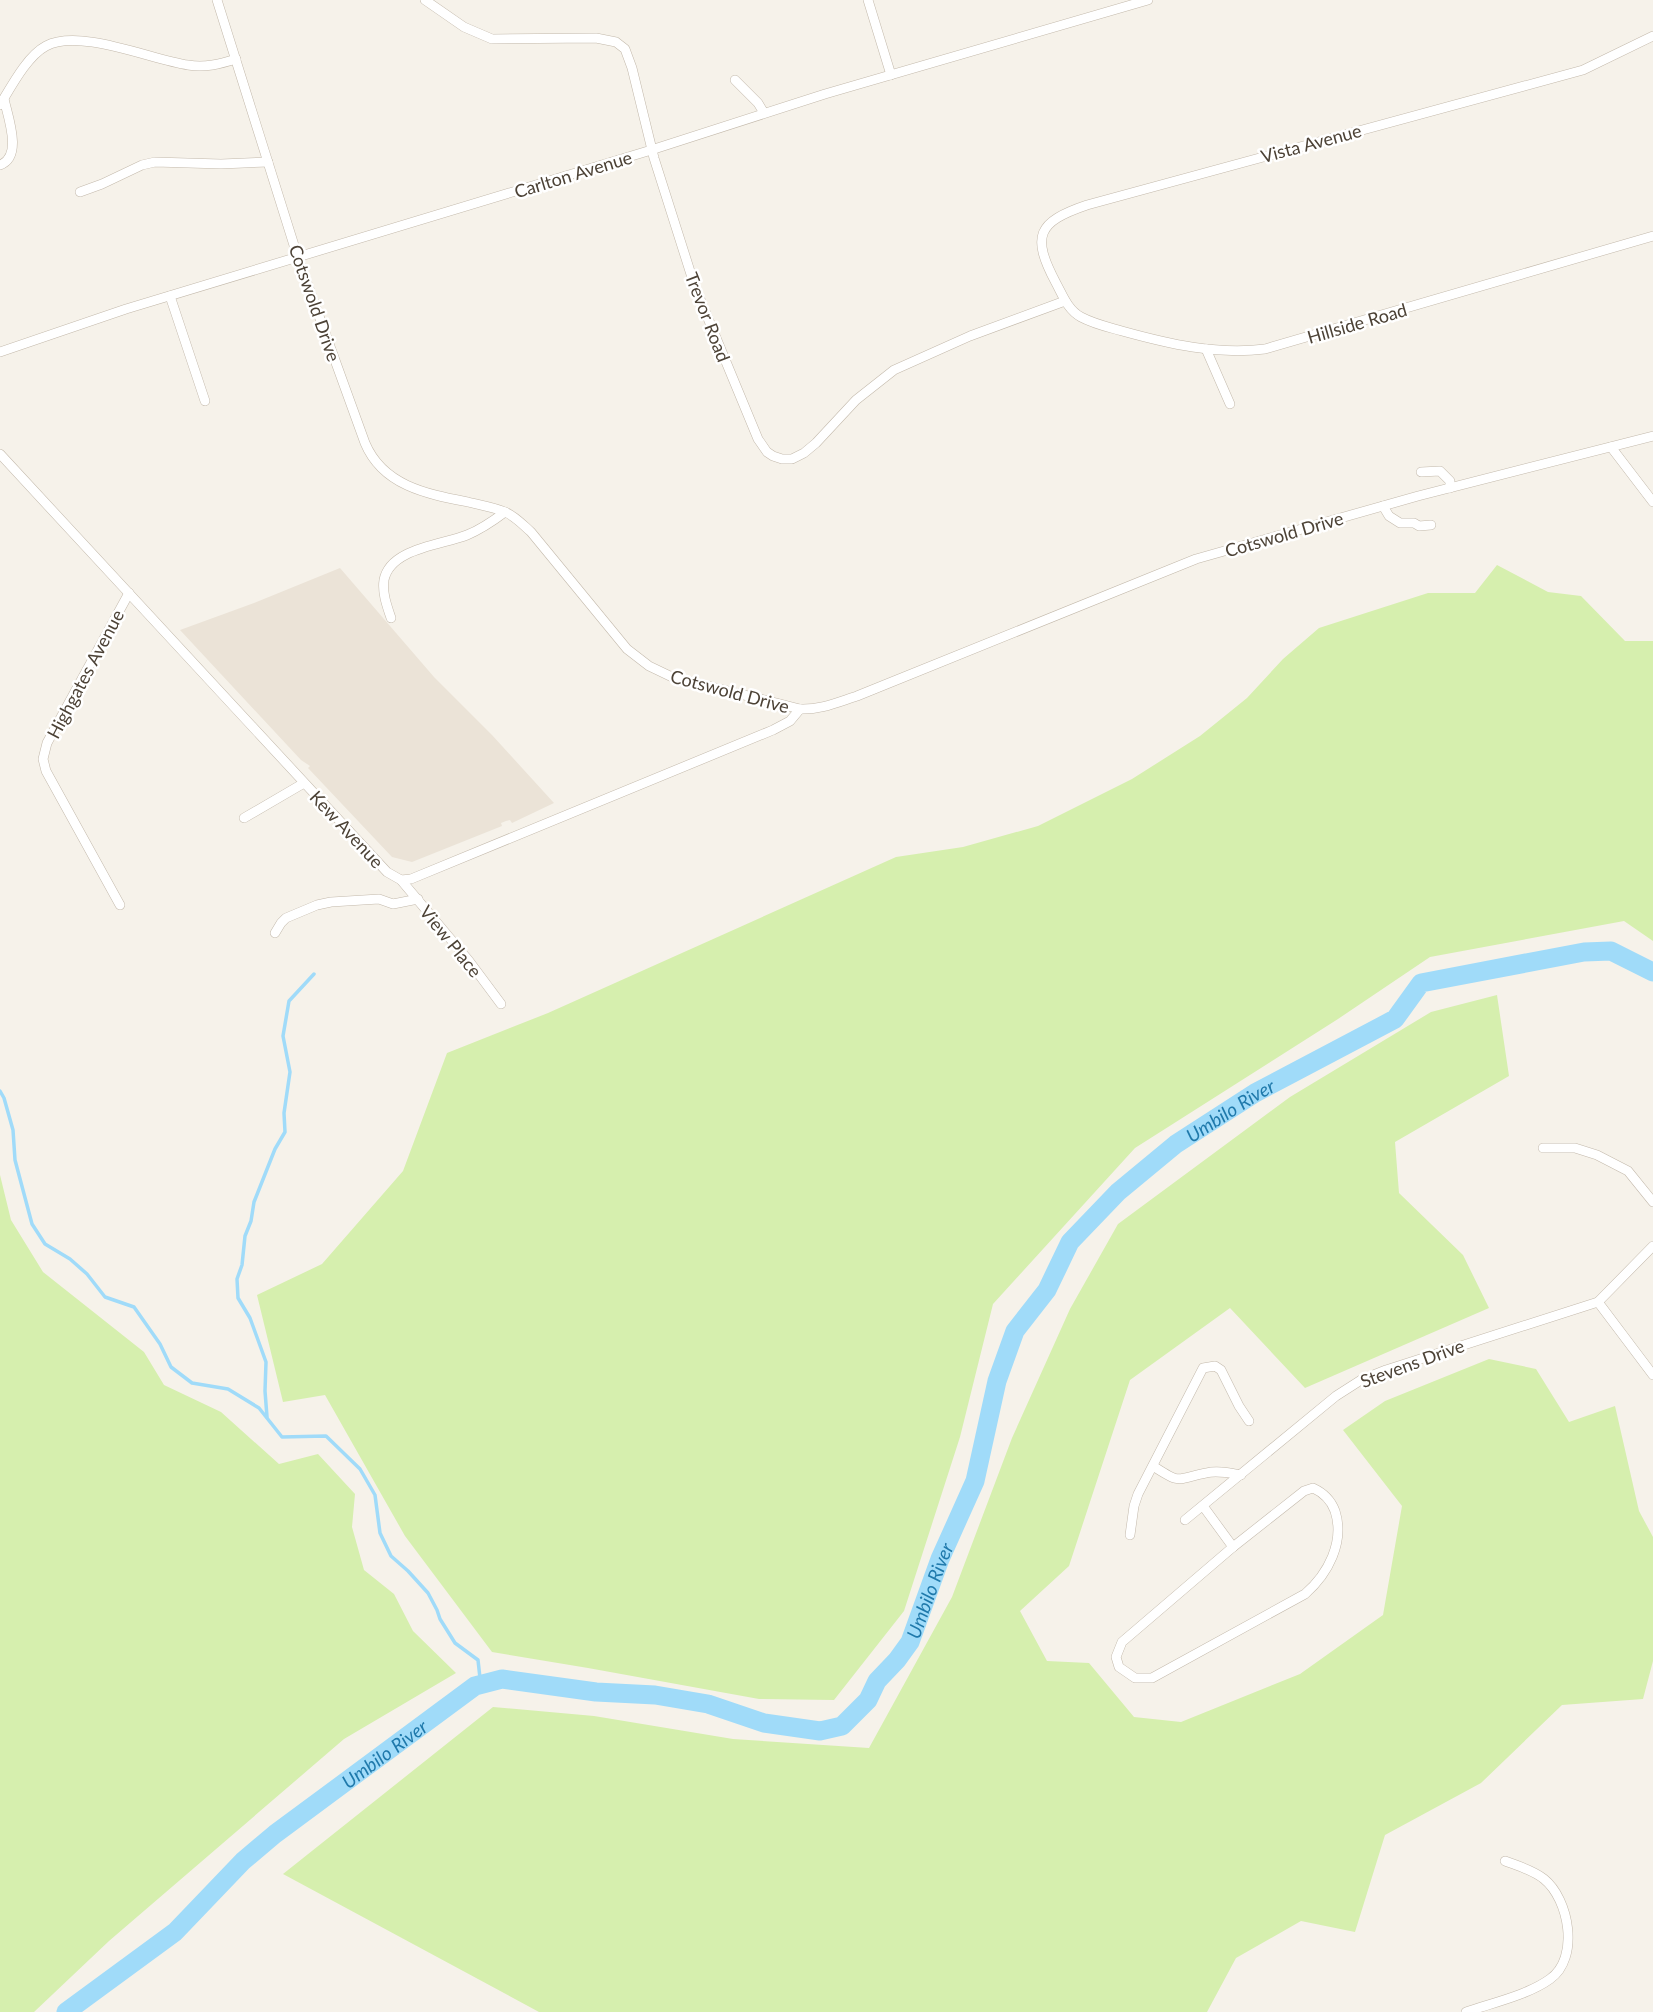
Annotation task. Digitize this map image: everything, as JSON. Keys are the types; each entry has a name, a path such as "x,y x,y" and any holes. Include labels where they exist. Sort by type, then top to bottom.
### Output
{"street":[{"name":"Cotswold Drive","path":"217,0 298,258 365,443 377,464 389,475 420,491 494,508 513,517 531,532 627,649 649,666 671,677 810,710 857,696 1196,559 1383,506 1653,436"},
{"name":"Trevor Road","path":"425,0 464,27 492,39 596,38 616,43 625,50 652,149 695,287 758,439 767,452 774,456 792,458 803,453 816,443 856,400 894,370 970,336 1065,301"},
{"path":"868,0 891,75"},
{"name":"Carlton Avenue","path":"0,352 170,296 764,113 1148,0"},
{"name":"Vista Avenue","path":"1065,301 1045,264 1040,243 1042,233 1048,225 1062,214 1209,171 1583,70 1653,36"},
{"path":"0,165 10,158 12,147 12,135 2,102 33,57 47,46 60,42 89,42 187,65 215,65 236,59"},
{"path":"734,80 758,103 764,113"},
{"path":"80,192 155,162 268,162"},
{"name":"Hillside Road","path":"1065,301 1079,316 1091,322 1172,344 1241,352 1265,349 1653,236"},
{"path":"170,296 205,401"},
{"path":"1206,349 1230,404"},
{"path":"1611,447 1653,502"},
{"name":"Kew Avenue","path":"0,454 387,872 401,880 411,879 773,730 790,720 800,709"},
{"path":"1421,472 1440,471 1450,481 1450,488"},
{"path":"1383,506 1390,516 1400,523 1431,525"},
{"path":"391,618 384,591 384,579 393,562 402,555 467,535 486,526 505,512"},
{"name":"Highgates Avenue","path":"120,905 46,771 43,759 47,743 129,593"},
{"path":"244,818 304,783"},
{"name":"View Place","path":"401,880 469,961 500,1004"},
{"path":"275,933 286,918 317,905 379,899 393,904 418,899"},
{"path":"1543,1148 1575,1148 1597,1155 1628,1171 1650,1191 1653,1202"},
{"path":"1653,1246 1598,1302 1653,1375"},
{"name":"Stevens Drive","path":"1185,1520 1336,1396 1361,1380 1415,1360 1598,1302"},
{"path":"1130,1535 1133,1506 1203,1368 1215,1366 1221,1370 1249,1421"},
{"path":"1153,1466 1175,1479 1184,1480 1216,1472 1241,1475"},
{"path":"1314,1488 1332,1504 1339,1529 1337,1543 1321,1578 1305,1594 1152,1678 1135,1678 1119,1667 1116,1657 1122,1642 1233,1547 1304,1491 1314,1488"},
{"path":"1203,1506 1233,1547"},
{"path":"1466,2012 1538,1987 1561,1969 1565,1956 1567,1923 1564,1908 1556,1892 1545,1879 1505,1861"}],"shaded area":[{"path":"340,568 434,677 554,803 512,823 510,820 506,821 501,823 502,826 412,862 392,857 308,768 310,766 301,760 180,630"}],"green space":[{"path":"1497,565 1548,592 1581,596 1625,641 1653,641 1653,941 1624,921 1430,957 1135,1148 993,1304 960,1437 904,1611 834,1700 759,1699 492,1652 405,1536 325,1395 283,1402 257,1295 322,1264 403,1171 447,1053 548,1013 896,857 963,847 1038,826 1132,779 1200,736 1247,698 1283,659 1319,628 1428,593 1475,593"},
{"path":"1497,995 1509,1076 1395,1142 1399,1193 1463,1255 1489,1308 1305,1388 1230,1308 1130,1380 1069,1566 1020,1611 1047,1661 1089,1663 1134,1717 1181,1722 1300,1674 1383,1615 1402,1506 1343,1430 1385,1401 1489,1359 1536,1369 1569,1422 1615,1406 1639,1511 1653,1537 1653,1661 1643,1699 1562,1705 1481,1783 1385,1835 1355,1932 1301,1921 1236,1958 1207,2012 539,2012 283,1874 493,1707 594,1716 733,1739 869,1748 952,1597 1012,1438 1070,1309 1118,1224 1290,1097 1431,1012"},
{"path":"0,1175 11,1220 43,1272 144,1352 164,1385 221,1412 279,1464 318,1454 355,1494 352,1527 364,1570 394,1594 413,1631 456,1673 344,1739 109,1941 34,2012 0,2012"}],"waterway":[{"name":"Umbilo River","path":"66,2012 175,1932 243,1861 275,1834 475,1686 502,1679 596,1692 655,1695 708,1704 764,1723 820,1731 842,1726 868,1700 877,1681 910,1642 940,1559 975,1481 997,1381 1015,1331 1047,1290 1070,1242 1118,1192 1176,1144 1255,1093 1395,1019 1421,983 1584,952 1611,951 1653,972"},
{"path":"267,1417 266,1362 250,1318 238,1298 237,1279 254,1202 275,1149 285,1132 284,1113 290,1072 283,1036 289,1001 314,974"},
{"path":"0,1091 13,1130 15,1160 32,1224 45,1244 70,1259 87,1274 105,1297 134,1307 160,1344 171,1367 192,1383 228,1389 259,1408 282,1437 326,1436 360,1469 375,1495 380,1533 391,1556 428,1593 455,1643 478,1660 480,1678 487,1683"}]}
